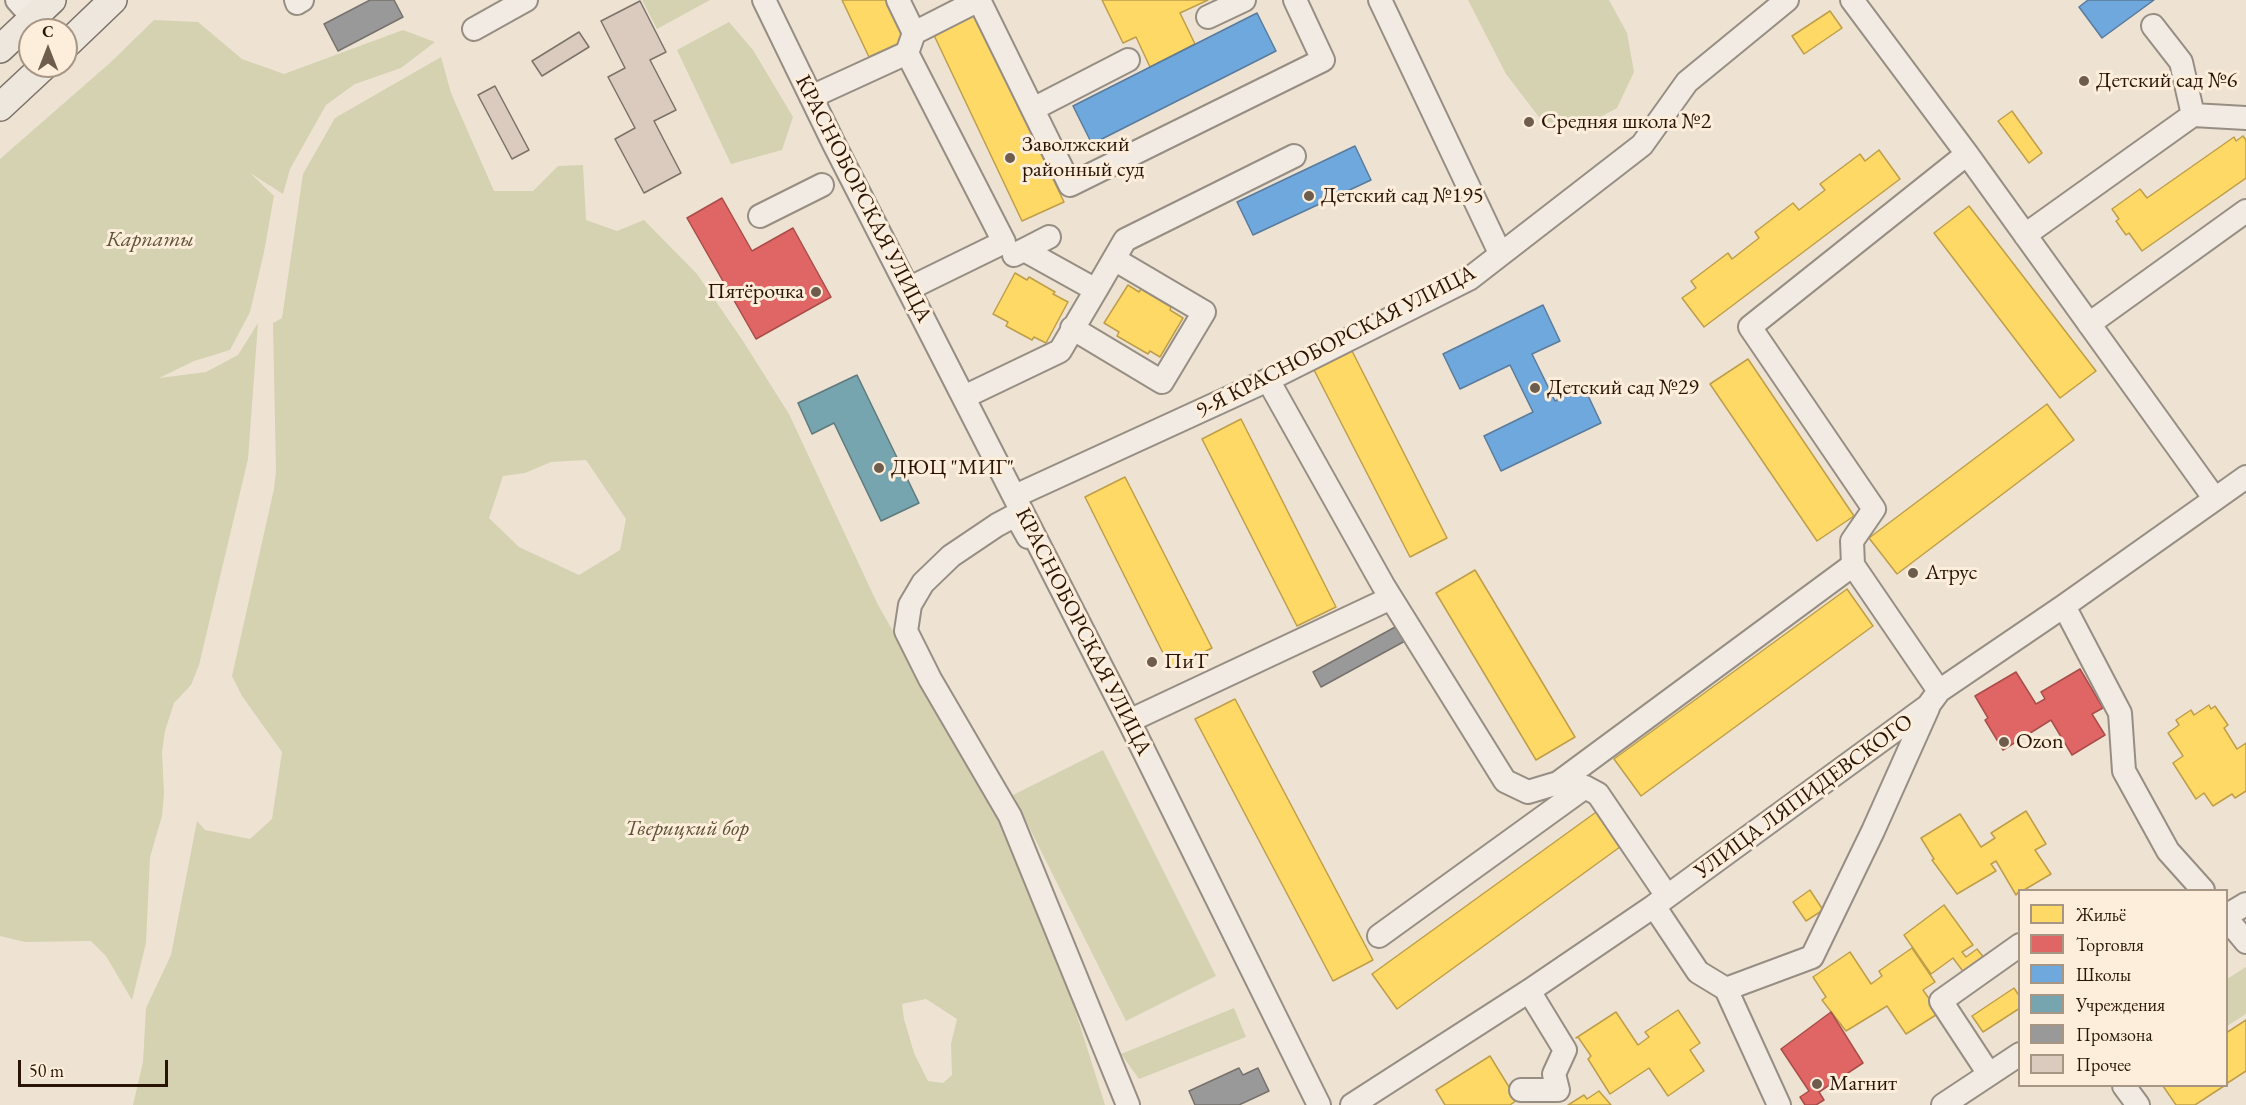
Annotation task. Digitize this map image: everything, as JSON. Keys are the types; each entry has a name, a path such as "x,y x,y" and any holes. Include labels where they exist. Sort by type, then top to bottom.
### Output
{"main road":[{"path":"78,34 113,0"},
{"path":"0,49 34,6"},
{"path":"0,107 31,78"}],"street":[{"path":"296,0 297,3 302,0"},
{"path":"474,29 526,0"},
{"name":"КРАСНОБОРСКАЯ УЛИЦА","path":"764,0 908,289 1129,722 1319,1105"},
{"path":"898,0 910,43 1014,246 1095,290"},
{"path":"811,97 910,43 979,0 1070,185 1323,60 1295,0"},
{"path":"1208,17 1244,0"},
{"path":"1380,0 1500,253"},
{"name":"9-Я КРАСНОБОРСКАЯ УЛИЦА","path":"1015,496 1268,380 1469,279 1642,145 1687,82 1787,0"},
{"path":"1852,0 2215,499"},
{"path":"2153,26 2181,62 2193,115"},
{"path":"1033,109 1128,60"},
{"path":"2025,236 2193,115 2246,118"},
{"path":"1726,989 1812,957 1934,699 1853,565 1852,541 1874,509 1750,327 1966,154"},
{"path":"964,397 1060,351 1125,240 1294,156"},
{"path":"760,216 822,185"},
{"path":"2089,324 2246,211"},
{"path":"908,289 1014,246 1049,237"},
{"path":"1072,328 1162,382 1204,312 1114,259"},
{"path":"1268,380 1391,598 1505,781 1528,792 1558,783 1853,565"},
{"name":"УЛИЦА ЛЯПИДЕВСКОГО","path":"1352,1105 1529,991 1661,901 1934,699 2246,477"},
{"path":"1074,614 1062,606 1018,519 1012,517 951,556 923,583 910,605 906,632 930,679 1010,816 1128,1105"},
{"path":"1129,722 1391,598"},
{"path":"2064,606 2120,713 2124,771 2168,851 2201,889"},
{"path":"1558,783 1585,787 1598,794 1661,901 1698,972 1726,989 1779,1105"},
{"path":"1379,936 1585,787"},
{"path":"2228,916 2246,903"},
{"path":"2228,920 2246,942"},
{"path":"1989,1074 1941,1001 2018,946"},
{"path":"1521,1090 1558,1090 1554,1074 1565,1050 1529,991"},
{"path":"1943,1105 2018,1055"},
{"path":"2125,1087 2138,1105"}],"green space":[{"path":"642,0 710,0 657,29"},
{"path":"1468,0 1609,0 1627,33 1634,72 1617,108 1582,127 1542,121 1506,74"},
{"name":"Карпаты","path":"154,20 198,22 242,59 284,74 403,30 435,42 401,68 355,84 326,105 290,169 283,194 250,173 274,196 250,312 230,350 194,361 159,378 206,372 238,355 258,323 248,459 199,665 191,685 174,703 165,731 162,752 164,793 162,816 150,857 146,943 132,1000 106,956 91,941 25,942 0,936 0,159 111,62"},
{"path":"729,22 753,50 793,117 782,150 731,164 677,50"},
{"name":"Тверицкий бор","path":"441,57 451,93 494,191 533,191 558,166 583,165 586,220 617,231 644,220 697,274 789,414 878,605 1032,873 1105,1105 133,1105 143,1062 146,1008 171,955 197,821 205,830 250,839 272,819 282,752 242,696 232,676 274,489 276,471 273,323 282,318 303,174 335,118","holes":["586,460 626,519 620,550 579,575 519,547 489,518 503,476 525,473 551,462","926,999 957,1019 951,1044 952,1075 943,1083 928,1081 914,1053 904,1019 902,1004"]},
{"path":"1103,750 1216,976 1126,1021 1013,795"},
{"path":"2246,967 2246,1014 2228,1025 2228,978"},
{"path":"1234,1008 1246,1037 1139,1079 1121,1054"}],"building: Жильё":[{"path":"842,0 889,0 908,39 869,57"},
{"path":"1102,0 1208,0 1180,13 1195,44 1150,67 1136,37 1123,43"},
{"path":"1830,11 1842,28 1804,54 1792,36"},
{"path":"974,12 1064,202 1022,221 932,31"},
{"path":"2012,111 2042,153 2029,163 1998,121"},
{"path":"2243,136 2246,140 2246,178 2142,251 2129,233 2126,235 2116,221 2119,219 2112,209 2140,189 2147,198 2234,137 2236,141"},
{"path":"1879,150 1900,179 1704,327 1682,298 1696,288 1691,281 1728,253 1732,259 1759,238 1755,232 1793,203 1799,210 1825,190 1820,184 1860,154 1865,161"},
{"path":"1969,206 2096,371 2060,398 1934,233"},
{"path":"1015,273 1027,280 1029,277 1068,302 1046,343 1034,337 1032,340 1006,326 1008,322 993,314"},
{"path":"1128,285 1139,292 1141,289 1171,307 1170,310 1183,318 1160,357 1150,351 1148,354 1117,336 1119,332 1104,323"},
{"path":"1352,351 1447,538 1410,557 1314,370"},
{"path":"1748,359 1854,516 1817,541 1710,384"},
{"path":"2047,404 2074,440 1897,574 1869,538"},
{"path":"1241,419 1336,607 1297,626 1202,439"},
{"path":"1125,477 1212,648 1171,669 1085,497"},
{"path":"1475,570 1575,737 1536,760 1436,593"},
{"path":"1847,589 1873,626 1641,796 1614,759"},
{"path":"1235,699 1373,960 1333,981 1195,719"},
{"path":"2209,705 2211,709 2215,706 2228,725 2224,728 2237,749 2246,743 2246,791 2235,798 2232,794 2213,806 2204,793 2196,799 2173,763 2183,756 2168,733 2179,725 2176,720 2191,710 2194,715"},
{"path":"1599,810 1624,844 1397,1009 1372,974"},
{"path":"2026,811 2046,844 2035,850 2051,874 2026,889 2018,889 2016,895 1996,861 1991,864 1996,871 1957,894 1932,860 1934,859 1921,838 1960,814 1981,847 1995,838 1991,833"},
{"path":"1810,890 1823,910 1806,921 1793,902"},
{"path":"1944,905 1973,945 1962,952 1966,957 1977,949 1985,959 1965,974 1953,958 1931,974 1904,935"},
{"path":"1912,948 1935,982 1923,990 1939,1013 1906,1034 1887,1006 1846,1031 1822,1000 1826,997 1813,977 1850,952 1871,984 1882,976 1879,971"},
{"path":"2014,988 2018,994 2018,1009 1983,1032 1972,1016"},
{"path":"1678,1010 1700,1043 1690,1050 1704,1071 1668,1096 1649,1068 1610,1094 1588,1059 1591,1056 1578,1037 1576,1038 1616,1012 1638,1045 1649,1037 1645,1032"},
{"path":"2246,1020 2246,1071 2228,1083 2228,1032"},
{"path":"1490,1056 1517,1100 1510,1105 1445,1105 1436,1090"},
{"path":"2164,1087 2222,1087 2195,1105 2176,1105"},
{"path":"1599,1091 1611,1105 1568,1105 1584,1095 1587,1099"}],"building: Торговля":[{"path":"722,198 752,251 793,228 831,297 756,339 687,218"},
{"path":"2080,669 2103,708 2092,714 2105,735 2072,755 2051,720 2003,750 1985,720 1988,718 1975,696 2016,672 2036,704 2045,699 2041,692"},
{"path":"1831,1012 1863,1063 1819,1092 1824,1100 1816,1105 1805,1105 1800,1097 1809,1091 1781,1049"}],"building: Школы":[{"path":"2088,0 2154,0 2102,38 2079,7"},
{"path":"1257,13 1276,51 1092,144 1073,106"},
{"path":"1355,146 1371,180 1253,235 1237,202"},
{"name":"Детский сад №29","path":"1543,305 1560,341 1532,354 1555,401 1584,387 1601,423 1501,471 1484,436 1533,412 1510,365 1460,389 1443,354"}],"building: Учреждения":[{"name":"ДЮЦ \"МИГ\"","path":"857,375 919,503 881,521 834,423 812,434 798,403"}],"building: Промзона":[{"path":"370,0 394,0 403,17 338,51 324,24"},
{"path":"1397,626 1405,641 1321,687 1313,672"},
{"path":"1239,1068 1243,1075 1258,1068 1269,1091 1239,1105 1195,1105 1189,1091"}],"building: Прочее":[{"path":"640,1 666,52 650,60 676,110 654,121 681,173 644,193 615,139 635,128 608,77 625,68 601,21"},
{"path":"579,32 589,47 542,76 532,61"},
{"path":"495,86 529,150 512,159 478,95"}],"place":[{"name":"Детский сад №6","path":"2084,81"},
{"name":"Средняя школа №2","path":"1529,122"},
{"name":"Заволжский районный суд","path":"1010,158"},
{"name":"Детский сад №195","path":"1309,196"},
{"name":"Пятёрочка","path":"816,292"},
{"name":"Детский сад №29","path":"1535,388"},
{"name":"ДЮЦ \"МИГ\"","path":"879,468"},
{"name":"Атрус","path":"1913,573"},
{"name":"ПиТ","path":"1152,662"},
{"name":"Ozon","path":"2004,742"},
{"name":"Магнит","path":"1817,1084"}]}
